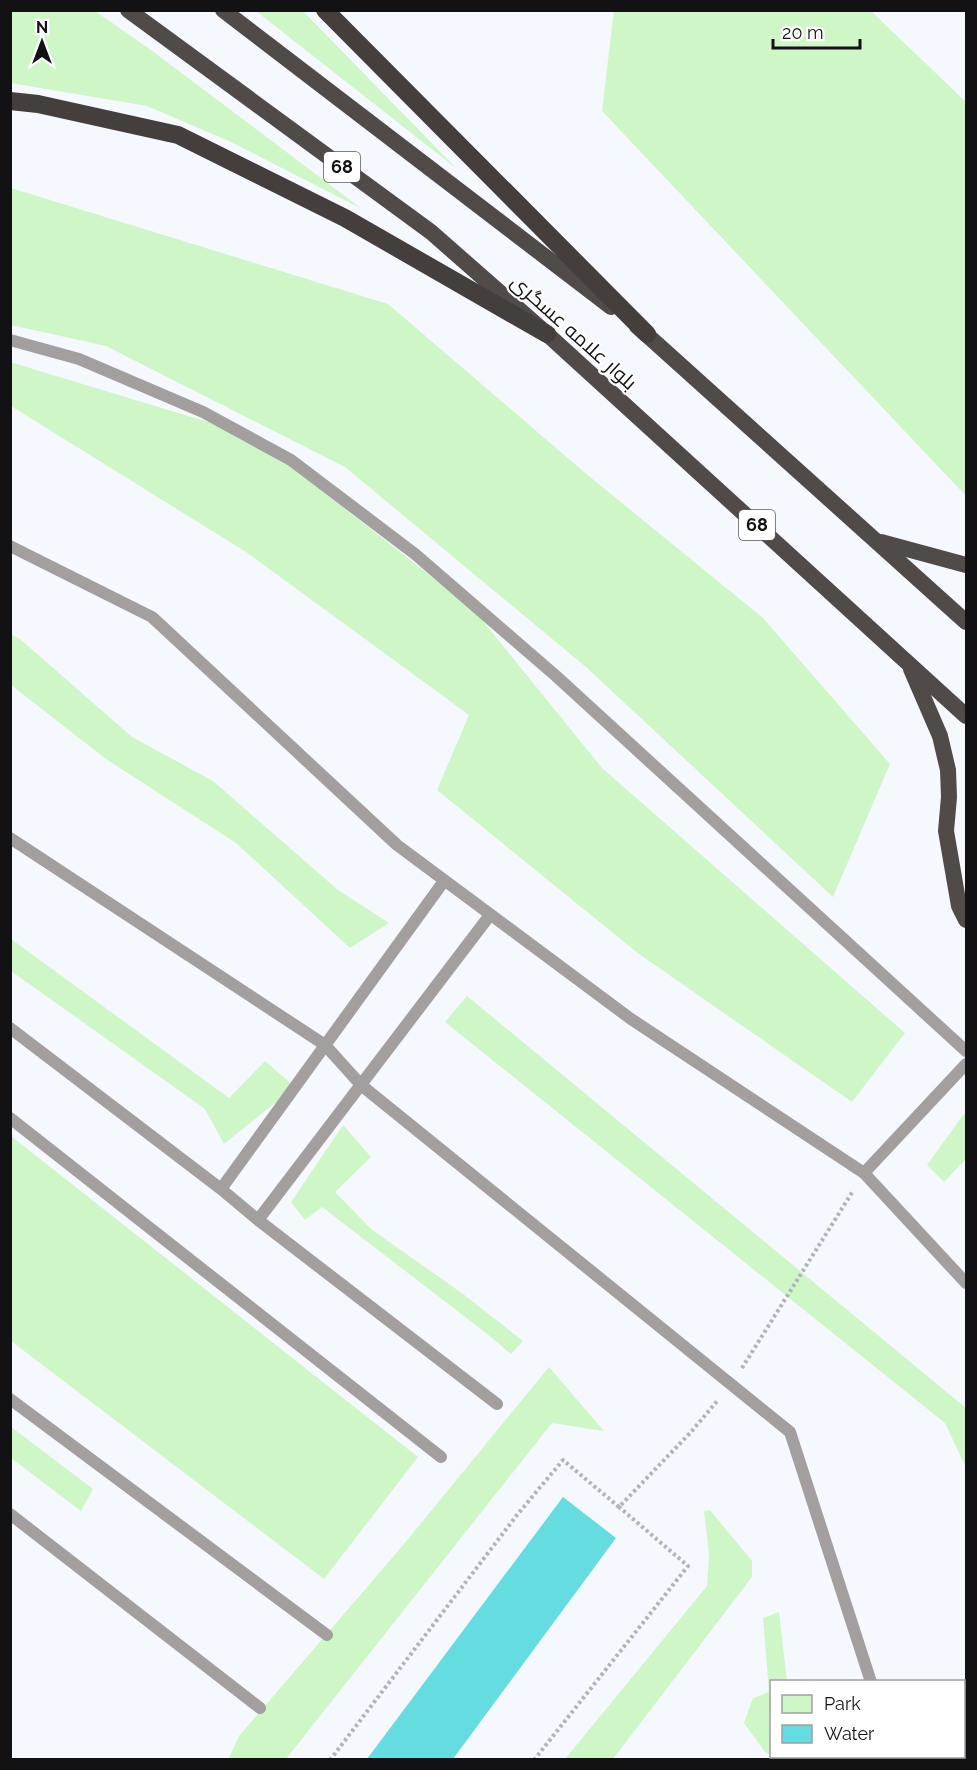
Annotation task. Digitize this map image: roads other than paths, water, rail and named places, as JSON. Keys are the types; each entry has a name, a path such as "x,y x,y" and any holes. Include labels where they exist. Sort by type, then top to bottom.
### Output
{"highway":[{"name":"بلوار علامه عسگری","path":"128,10 431,232 547,334 966,716"},
{"name":"بلوار علامه عسگری","path":"223,10 647,334 966,622"},
{"path":"325,10 647,334"},
{"path":"10,101 38,104 178,135 345,218 547,334"},
{"path":"875,541 966,566"},
{"path":"908,663 940,736 949,796 946,831 959,906 966,920"}],"lane":[{"path":"10,340 79,359 203,412 291,460 415,554 556,676 966,1051"},
{"path":"10,546 152,617 397,845 631,1019 864,1173 966,1283"},
{"path":"10,838 325,1045 361,1085 790,1432 870,1680"},
{"path":"221,1189 444,880"},
{"path":"258,1220 490,915"},
{"path":"10,1028 497,1404"},
{"path":"864,1173 966,1064"},
{"path":"10,1118 441,1457"},
{"path":"10,1399 327,1635"},
{"path":"10,1514 260,1707"}],"water":[{"path":"563,1497 616,1538 453,1759 367,1759"}]}
